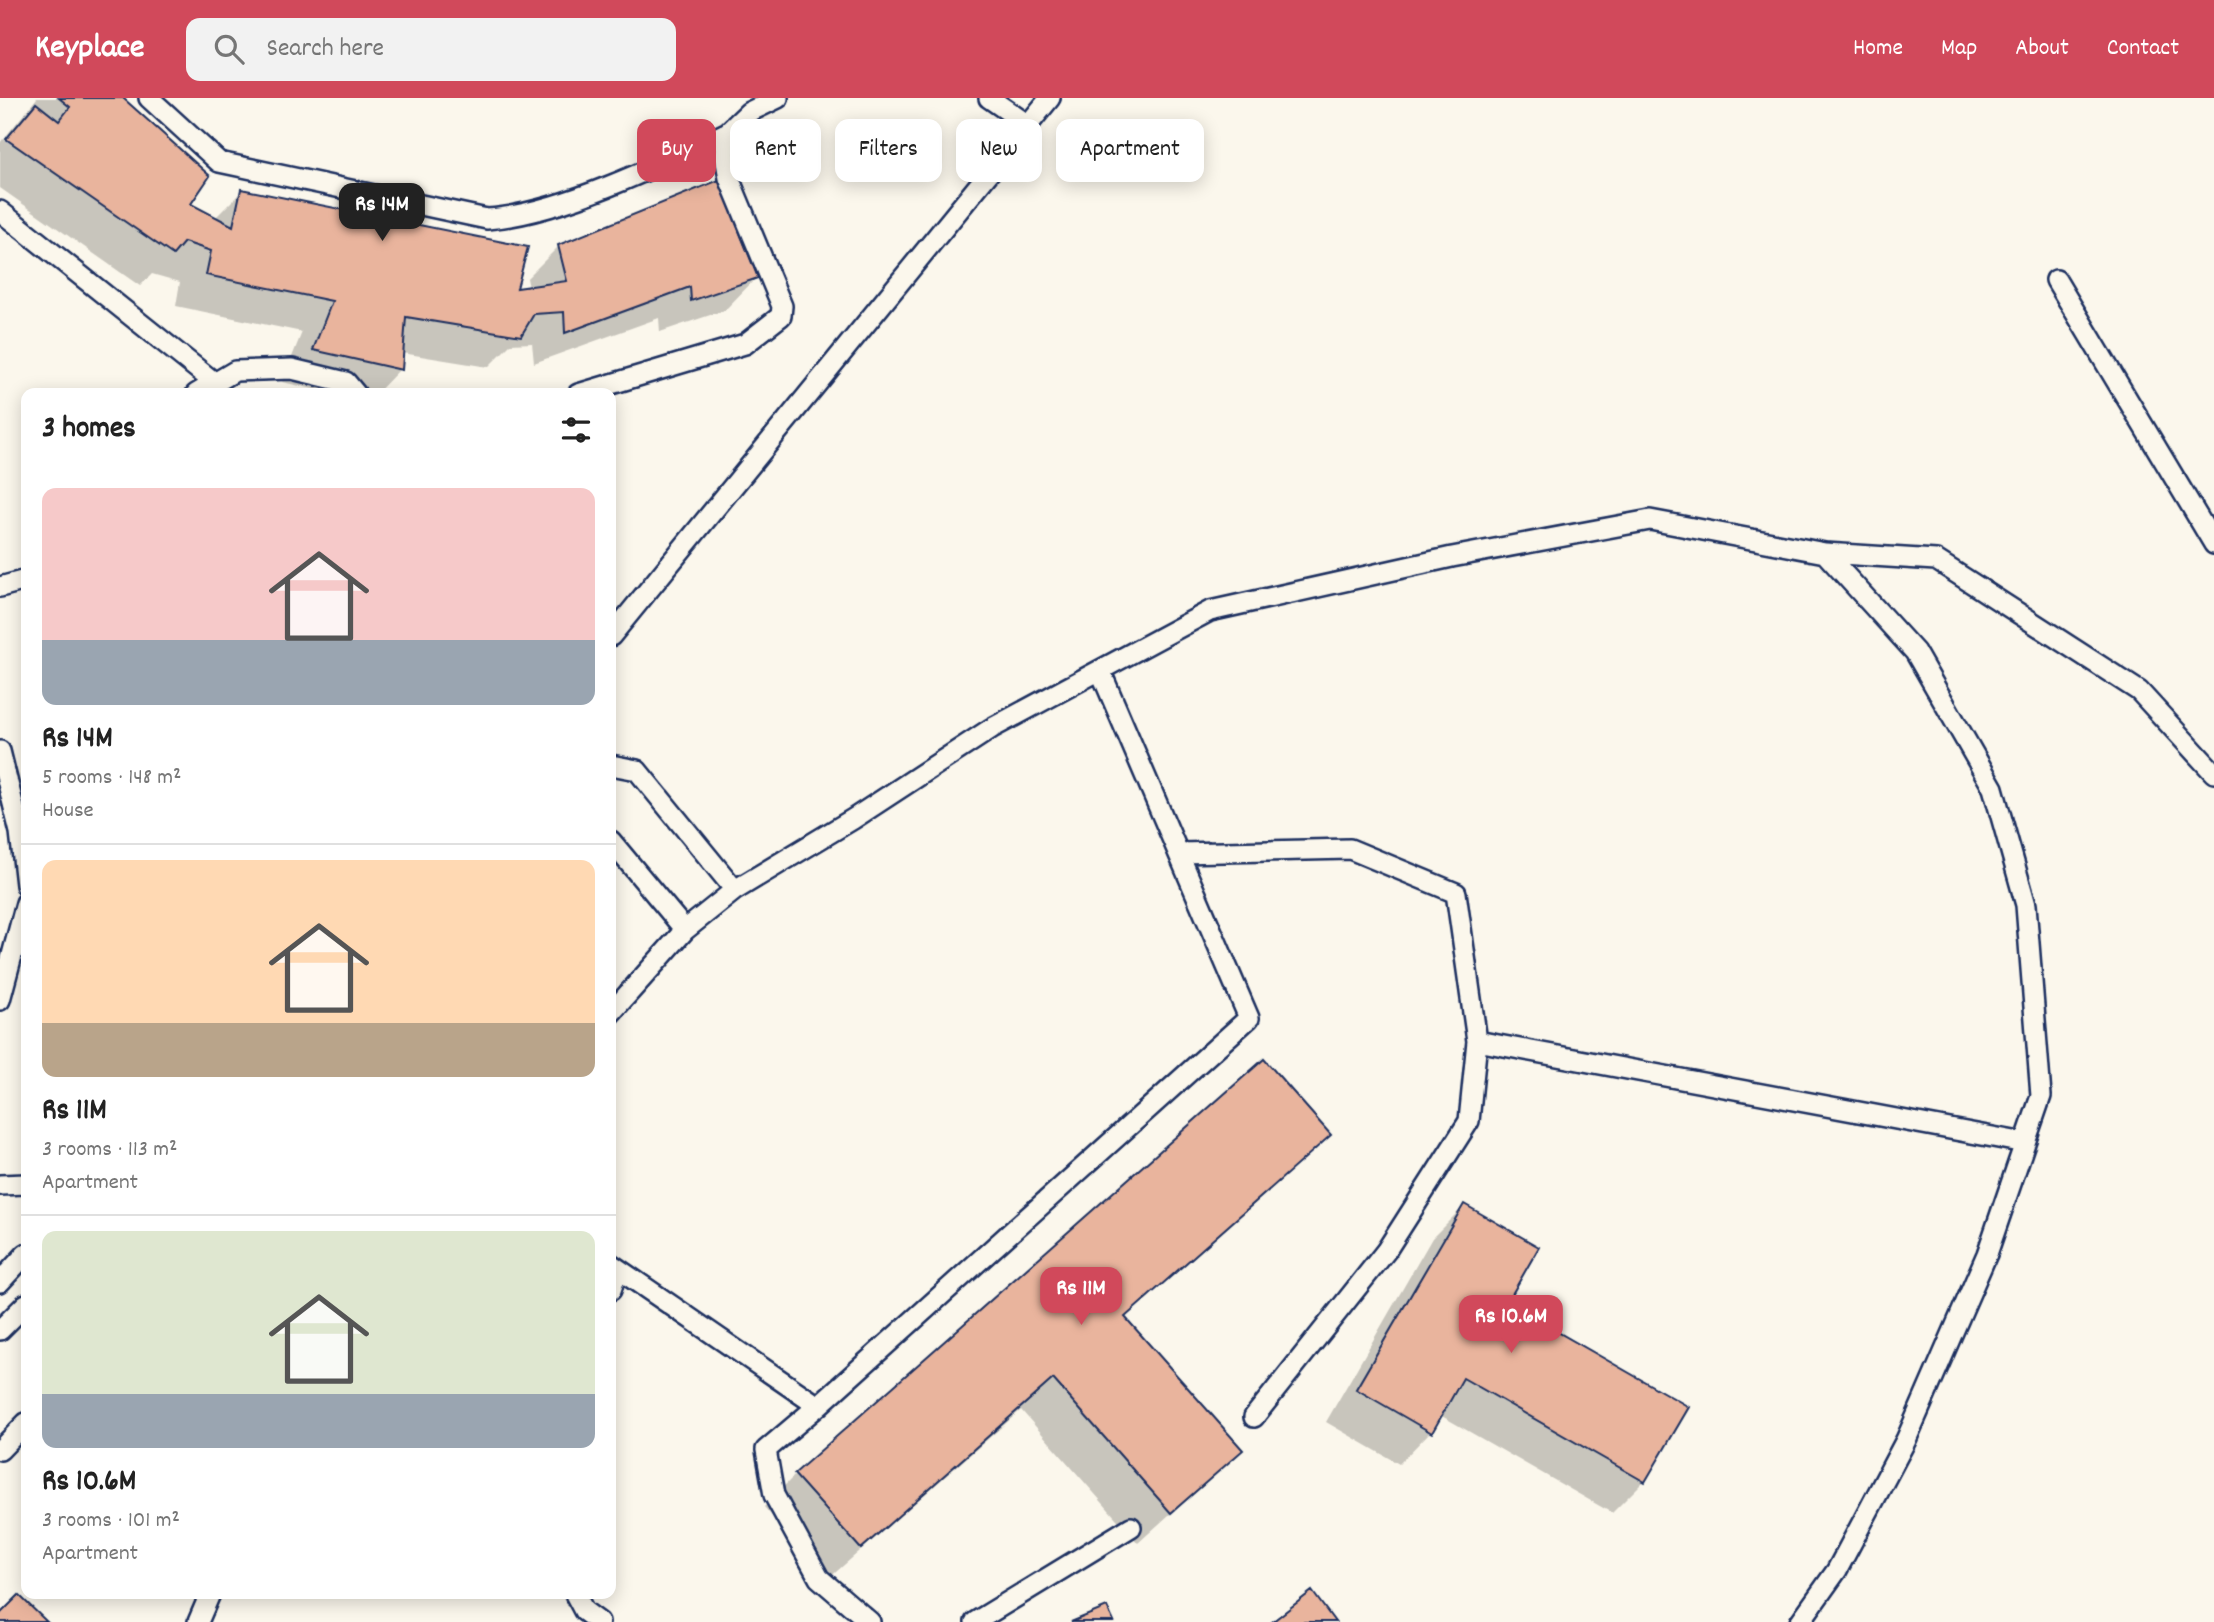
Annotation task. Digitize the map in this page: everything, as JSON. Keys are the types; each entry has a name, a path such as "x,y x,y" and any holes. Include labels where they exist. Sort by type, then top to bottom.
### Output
{"lane":[{"path":"149,98 219,162 487,219 516,217 562,203 680,156 728,132 749,113 778,98"},
{"path":"989,98 1019,119"},
{"path":"1033,119 1050,98"},
{"path":"598,388 745,344 781,316 782,306 729,177 725,156 728,132"},
{"path":"616,630 981,182"},
{"path":"0,211 215,383"},
{"path":"2056,280 2214,544"},
{"path":"206,388 235,371 292,369 346,382 351,388"},
{"path":"616,1007 685,930 735,890 853,819 992,728 1210,611 1452,557 1650,520 1825,553 1936,560 2139,691 2214,773"},
{"path":"1800,1622 1838,1570 1906,1440 1987,1254 2041,1096 2026,905 1993,788 1914,652 1825,553"},
{"path":"0,587 21,581"},
{"path":"870,1622 819,1578 774,1495 766,1450 1249,1018 1100,670"},
{"path":"0,751 21,841"},
{"path":"616,766 636,770 735,890"},
{"path":"616,847 685,930"},
{"path":"1179,853 1350,849 1456,893 1476,1041 1469,1122 1386,1251 1254,1417"},
{"path":"0,1000 21,922"},
{"path":"1476,1041 2025,1143"},
{"path":"0,1185 21,1184"},
{"path":"0,1282 21,1259"},
{"path":"616,1267 818,1406"},
{"path":"0,1330 21,1309"},
{"path":"0,1450 21,1428"},
{"path":"975,1622 1131,1527"},
{"path":"198,1622 208,1599"},
{"path":"577,1599 583,1611 599,1622"}],"building":[{"path":"59,98 123,98 210,176 191,204 233,226 241,189 528,247 517,288 567,281 558,245 719,180 758,278 691,301 690,287 565,333 564,312 534,314 521,336 406,317 402,370 313,350 332,301 206,275 211,251 184,242 173,255 6,139 36,103 59,121 70,107"},
{"path":"1264,1059 1331,1135 1125,1317 1243,1450 1171,1513 1053,1379 861,1549 794,1474"},
{"path":"1464,1204 1539,1247 1507,1303 1689,1407 1645,1482 1463,1378 1432,1433 1356,1389"},
{"path":"1312,1591 1335,1622 1272,1622"},
{"path":"19,1595 47,1622 0,1622 0,1614"},
{"path":"1107,1607 1114,1622 1071,1622"}]}
